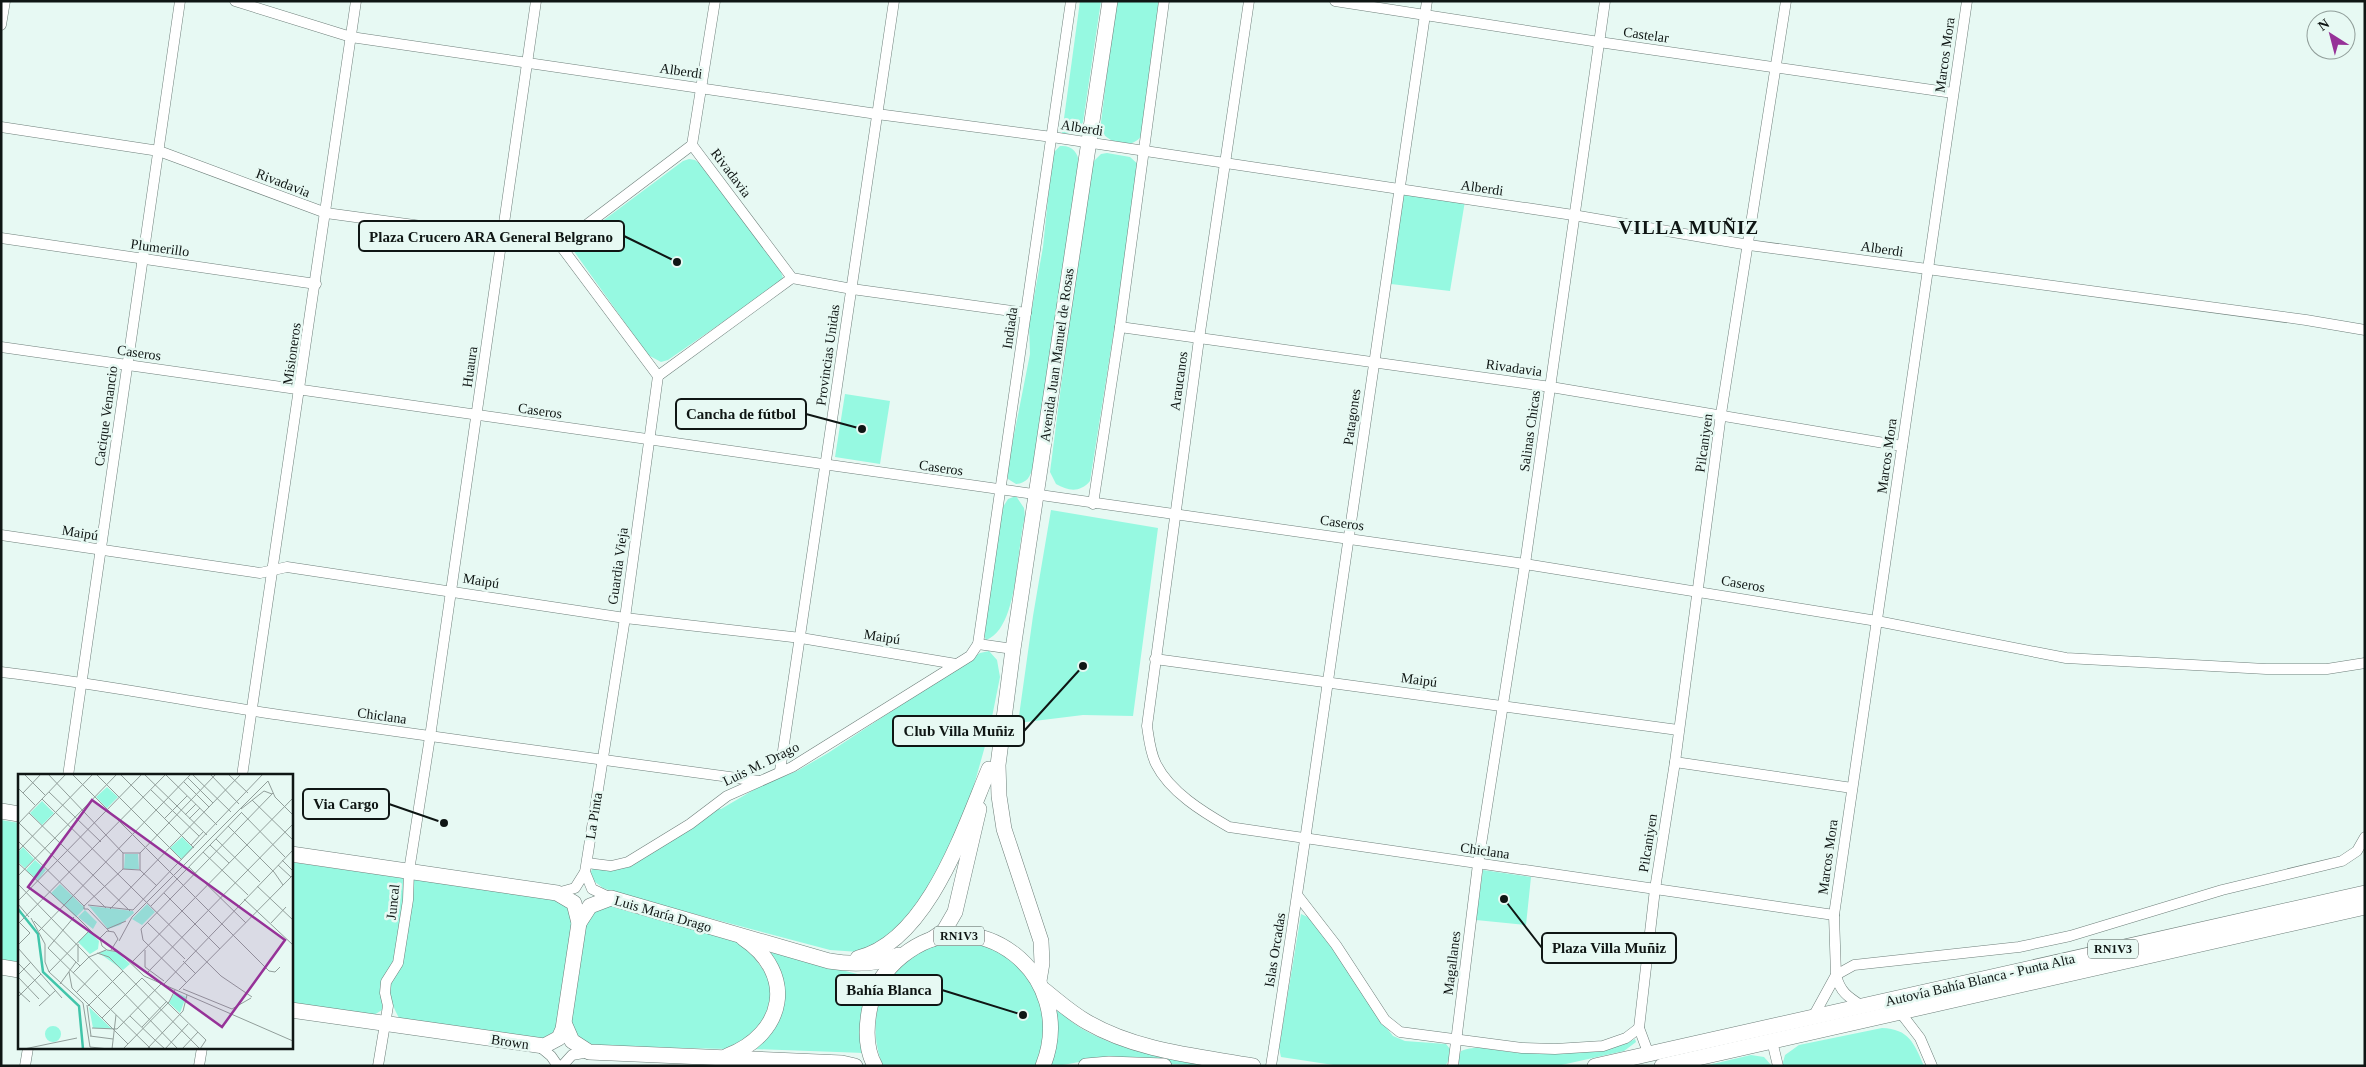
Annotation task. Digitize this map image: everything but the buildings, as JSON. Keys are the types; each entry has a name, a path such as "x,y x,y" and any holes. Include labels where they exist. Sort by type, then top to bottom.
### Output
{"main road":[{"name":"Avenida Juan Manuel de Rosas","path":"1041,985 1041,941 1009,848 1001,813 998,765 1004,709 1110,1"},
{"name":"Avenida Juan Manuel de Rosas","path":"929,941 944,931 955,912 1004,709"},
{"path":"829,961 870,955 890,944 907,927 946,866 989,768"},
{"path":"1,811 18,814"},
{"path":"292,854 557,893 574,903 579,922 564,1024 572,1041 580,1048 590,1052 723,1057 741,1062 842,1063 855,1066"},
{"name":"Autovía Bahía Blanca - Punta Alta","path":"1595,1066 2365,893"},
{"name":"Luis María Drago","path":"579,922 590,906 611,898 829,961 854,964 874,963 910,950"},
{"name":"Autovía Bahía Blanca - Punta Alta","path":"1662,1066 2365,908"},
{"path":"723,1057 746,1047 764,1033 773,1018 778,1000 776,980 768,963 754,947 738,935"},
{"name":"RN1V3","path":"875,1066 867,1041 867,1020 871,999 884,974 893,963 910,950 929,941 949,936 964,936 991,941 1010,950 1026,964 1041,985 1086,1022 1131,1042 1164,1051 1253,1066"},
{"path":"1,967 18,970"},
{"name":"RN1V3","path":"1041,985 1050,1010 1052,1031 1049,1052 1043,1066"},
{"name":"Brown","path":"292,1010 539,1046 554,1041 562,1033 564,1024"},
{"path":"1086,1066 1109,1064 1164,1066"}],"street":[{"path":"1,25 5,1"},
{"name":"Cacique Venancio","path":"68,774 180,1"},
{"name":"Alberdi","path":"235,1 351,37 877,114 1052,137 1573,215 1749,245 2365,330"},
{"name":"Misioneros","path":"242,774 254,711 356,1"},
{"name":"Huaura","path":"430,737 536,1"},
{"path":"692,145 703,89 716,1"},
{"name":"Provincias Unidas","path":"780,771 894,1"},
{"name":"Indiada","path":"970,656 978,644 1071,1"},
{"path":"1092,504 1120,327 1164,1"},
{"name":"Araucanos","path":"1156,765 1147,726 1155,659 1199,339 1249,1"},
{"name":"Castelar","path":"1335,1 1599,42 1953,93"},
{"name":"Patagones","path":"1304,838 1329,682 1348,538 1401,190 1427,1"},
{"name":"Salinas Chicas","path":"1478,864 1525,564 1551,387 1573,215 1605,1"},
{"name":"Pilcaniyen","path":"1639,1028 1655,888 1675,762 1721,414 1786,1"},
{"name":"Marcos Mora","path":"1836,975 1834,914 1967,1"},
{"name":"Rivadavia","path":"1,127 159,150 326,214 502,239 560,245 692,145 792,278"},
{"name":"Plumerillo","path":"1,238 316,284"},
{"path":"560,245 658,376 792,278 852,290 1026,313"},
{"name":"Rivadavia","path":"1120,327 1551,387 1721,414 1902,446"},
{"name":"Caseros","path":"1,347 1174,516 1348,538 1525,564 1697,590 1877,621 2066,658 2266,669 2327,669 2365,664"},
{"name":"Guardia Vieja","path":"603,759 625,618 658,376"},
{"name":"Maipú","path":"1,536 260,572 287,567 452,590 625,618 801,638 956,664"},
{"path":"978,644 1013,650"},
{"name":"Luis M. Drago","path":"586,868 611,866 628,862 690,824 727,796 792,767 970,656"},
{"name":"Maipú","path":"1155,659 1678,730"},
{"name":"Chiclana","path":"1,672 82,682 254,711 430,737 760,781"},
{"name":"Juncal","path":"378,1066 388,1006 384,993 386,982 398,963 408,900 409,871 430,737"},
{"name":"La Pinta","path":"586,868 603,759"},
{"path":"1675,762 1852,788"},
{"name":"Chiclana","path":"1156,765 1172,785 1193,804 1229,828 1834,914"},
{"name":"Islas Orcadas","path":"1271,1066 1298,896 1304,838"},
{"path":"1813,1017 1836,975 1854,965 2019,947 2070,936 2222,890 2342,861 2357,851 2365,838"},
{"name":"Magallanes","path":"1453,1066 1478,864"},
{"path":"557,893 575,888 586,868"},
{"path":"586,868 592,889 611,898"},
{"path":"1298,896 1336,946 1385,1020 1393,1028 1408,1034 1456,1041 1522,1048 1574,1049 1603,1046 1626,1038 1639,1028 1649,1054"},
{"path":"1836,975 1839,987 1845,995 1862,1006"},
{"path":"1900,1012 1920,1038 1932,1066"},
{"path":"1772,1041 1778,1066"},
{"path":"539,1046 551,1056 558,1066"},
{"path":"25,1066 28,1050"},
{"path":"199,1066 202,1050"},
{"path":"562,1066 572,1055 590,1052"}],"green space":[{"path":"1080,1 1101,1 1083,122 1074,132 1062,133"},
{"path":"1116,1 1161,1 1142,135 1138,140 1126,144 1114,142 1100,130"},
{"path":"1060,146 1074,150 1079,163 1033,467 1028,479 1016,484 1008,479 1008,465 1030,354 1029,325 1043,247 1053,153"},
{"path":"1107,153 1130,157 1140,166 1090,481 1082,488 1074,490 1056,484 1050,472 1081,230 1093,162 1101,154"},
{"path":"695,160 700,164 780,269 783,278 779,283 668,360 661,362 648,355 573,250 577,240 683,161"},
{"path":"1404,193 1465,201 1450,291 1391,284"},
{"path":"845,394 890,401 880,464 835,457"},
{"path":"1016,496 1024,508 1025,517 1014,586 1005,620 997,633 986,640 983,633 1003,507 1008,499"},
{"path":"1051,510 1158,528 1133,716 1083,715 1018,723 1033,616"},
{"path":"989,651 997,660 1000,677 989,732 967,810 923,898 888,940 859,952 830,950 623,895 603,888 591,879 590,873 593,868 608,870 714,808 721,809 762,785 797,771 828,753 980,653"},
{"path":"1,820 18,823 18,964 1,961"},
{"path":"292,862 403,878 406,884 397,956 382,991 382,1010 374,1015 292,1004"},
{"path":"1483,870 1531,877 1526,925 1476,920"},
{"path":"410,878 562,901 574,912 556,1031 541,1039 400,1020 390,996 390,984 396,971"},
{"path":"605,906 611,906 740,943 747,947 773,984 764,1026 729,1049 590,1046 579,1040 571,1020 585,922 593,912"},
{"path":"1301,914 1310,918 1345,966 1374,1012 1393,1036 1405,1041 1446,1044 1450,1049 1449,1060 1445,1066 1340,1066 1281,1057 1279,1048"},
{"path":"966,942 982,945 996,951 1020,968 1030,980 1043,1008 1046,1024 1037,1066 883,1066 877,1048 877,1010 883,992 892,976 904,962 920,951 939,944"},
{"path":"767,951 873,978 864,1053 753,1049 777,1021"},
{"path":"1055,1007 1072,1022 1112,1043 1157,1055 1226,1066 1087,1061 1050,1066 1057,1038"},
{"path":"1882,1028 1905,1034 1917,1050 1924,1066 1782,1066 1785,1055 1799,1045"},
{"path":"1635,1039 1636,1042 1624,1051 1557,1066 1460,1066 1458,1059 1461,1051 1473,1048 1524,1053 1574,1053 1622,1045"},
{"path":"1751,1055 1764,1057 1772,1066 1704,1066"}],"place":[{"name":"Plaza Crucero ARA General Belgrano","path":"677,262"},
{"name":"Cancha de fútbol","path":"862,429"},
{"name":"Club Villa Muñiz","path":"1083,666"},
{"name":"Via Cargo","path":"444,823"},
{"name":"Plaza Villa Muñiz","path":"1504,899"},
{"name":"Bahía Blanca","path":"1023,1015"}],"district":[{"name":"VILLA MUÑIZ","path":"1689,227"}]}
